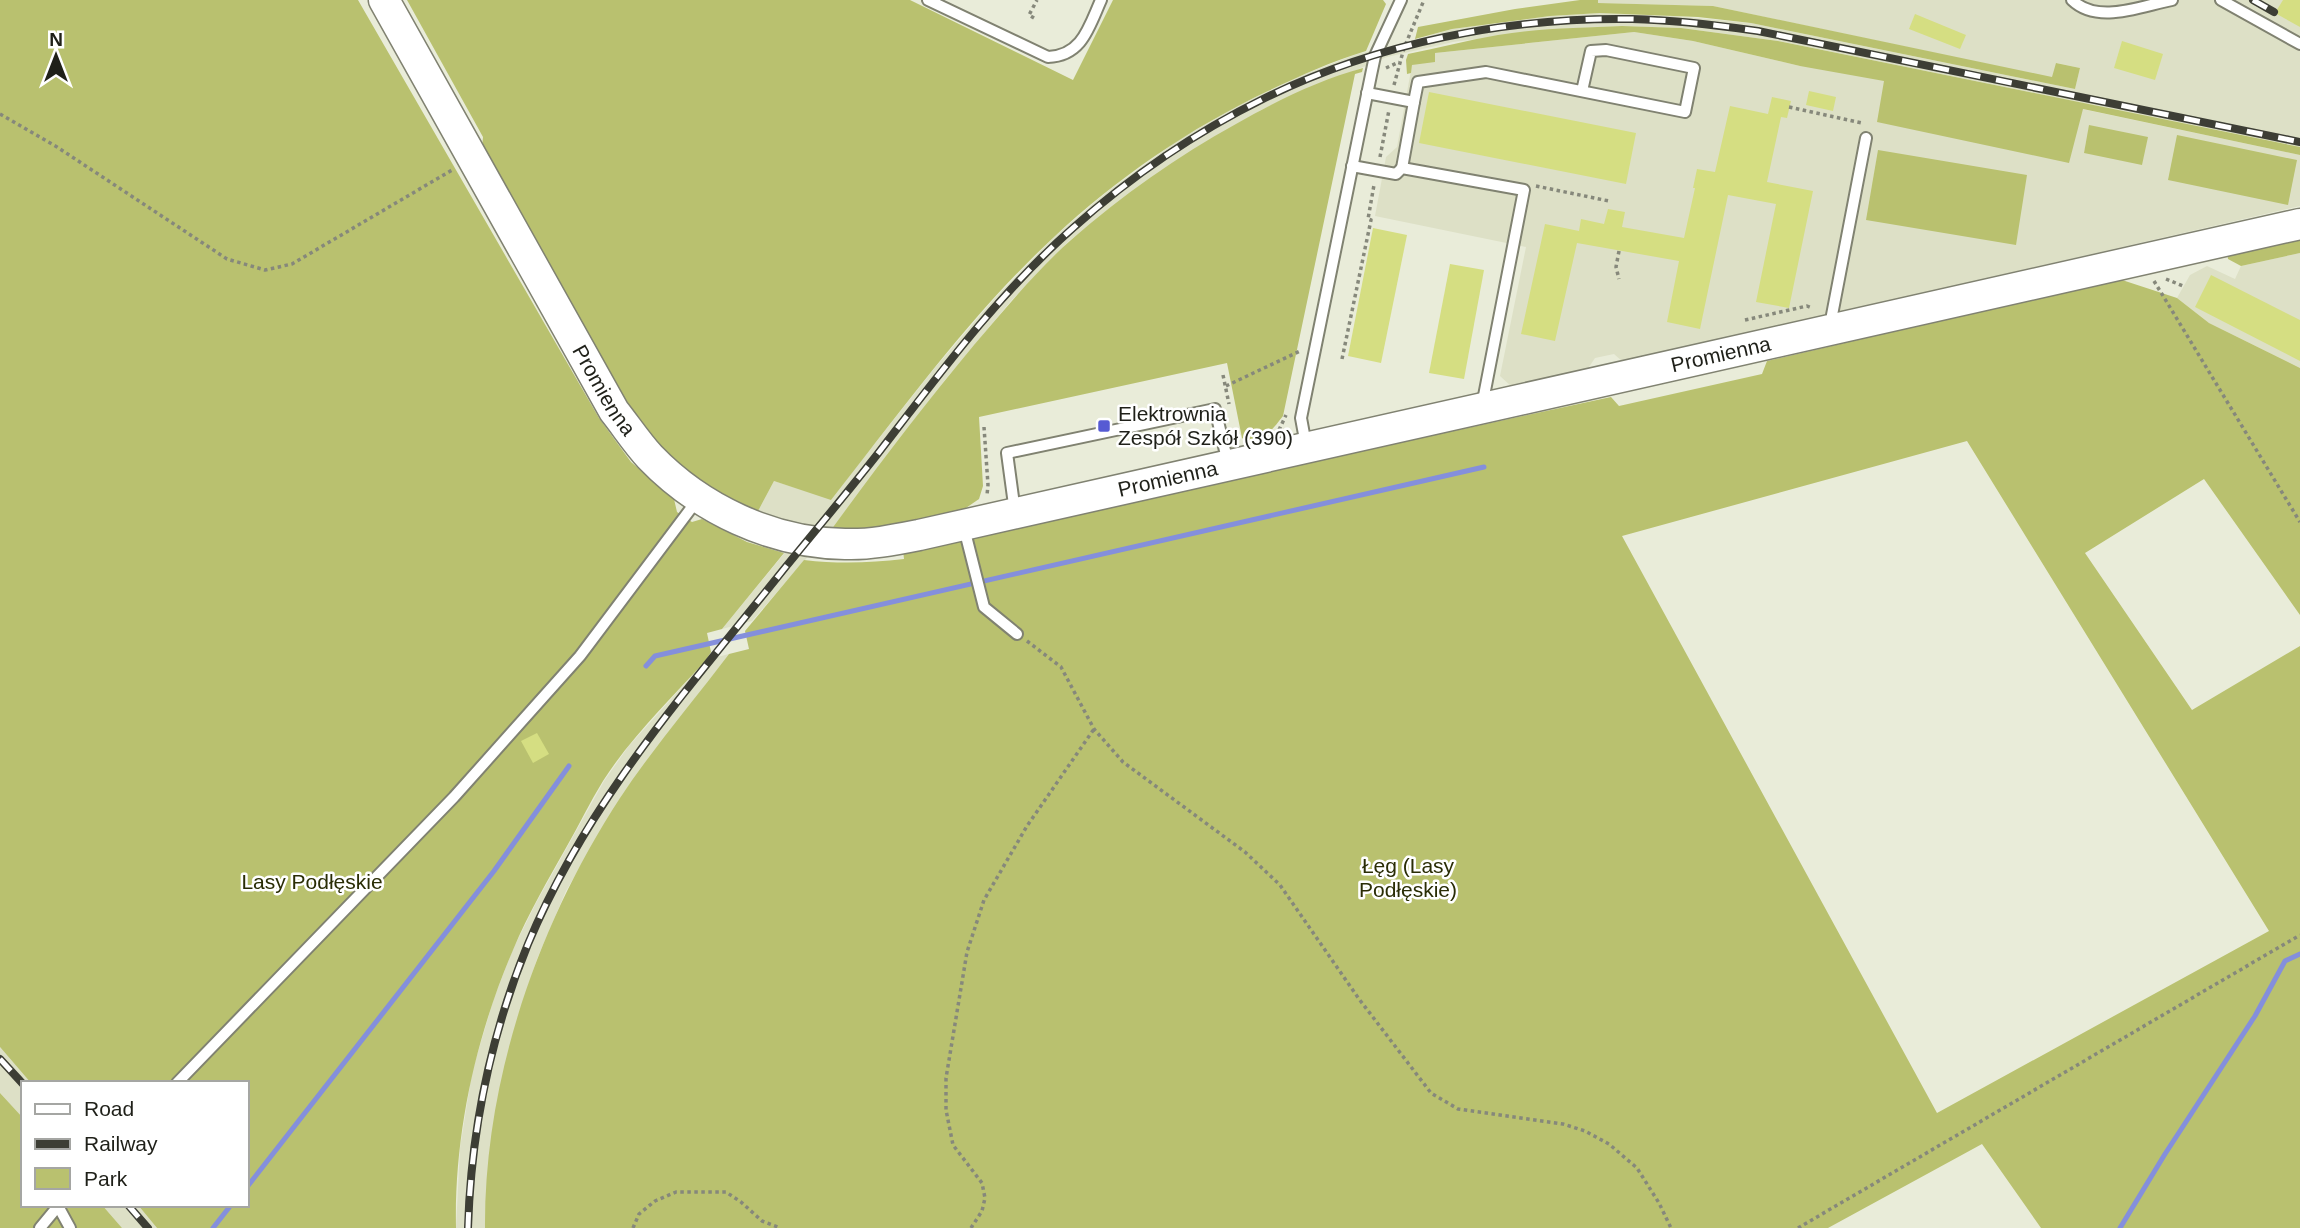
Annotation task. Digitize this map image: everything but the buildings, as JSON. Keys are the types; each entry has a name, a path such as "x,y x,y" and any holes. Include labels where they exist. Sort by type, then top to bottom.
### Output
{"street":[{"name":"Promienna","path":"384,0 614,411 650,457 684,487 724,512 783,536 826,543 893,540 963,526 2300,224"}],"lane":[{"path":"928,0 1048,57 1062,57 1072,51 1083,39 1101,0"},
{"path":"1307,448 1301,418 1367,93 1375,56 1401,0"},
{"path":"2072,0 2089,12 2109,13 2172,0"},
{"path":"2221,0 2300,44"},
{"path":"1352,166 1396,174 1402,168 1418,82 1486,72 1685,112 1694,68 1606,50 1591,51 1582,91"},
{"path":"1367,93 1414,102"},
{"path":"1834,329 1832,315 1866,138"},
{"path":"1402,168 1524,190 1482,409"},
{"path":"1016,513 1007,453 1215,409 1228,466"},
{"path":"179,1081 454,797 571,667 699,497"},
{"path":"963,526 984,607 1017,634"},
{"path":"40,1228 56,1207"},
{"path":"59,1207 70,1228"}],"path":[{"path":"1034,18 1029,15 1038,2"},
{"path":"1789,107 1864,124"},
{"path":"0,114 57,147 227,259 265,270 292,264 472,158"},
{"path":"1524,190 1526,184 1609,201"},
{"path":"1619,251 1616,267 1619,279"},
{"path":"2148,272 2300,522"},
{"path":"1226,386 1300,351 1297,364"},
{"path":"1223,375 1231,410"},
{"path":"1274,436 1286,416 1289,403"},
{"path":"984,427 988,485 986,498"},
{"path":"1017,634 1061,667 1094,729 1123,762 1245,852 1280,885 1359,999 1431,1093 1458,1109 1563,1124 1585,1131 1609,1144 1637,1168 1671,1228"},
{"path":"971,1228 982,1211 985,1198 982,1183 953,1145 946,1110 946,1078 967,952 984,900 1027,826 1094,729"},
{"path":"1798,1228 2300,935"},
{"path":"633,1228 639,1214 655,1201 676,1192 726,1192 762,1221 780,1228"}],"shaded area":[{"path":"1598,0 2300,0 2300,147 1778,41 1681,28 1622,26 1557,29 1453,42 1387,57 1261,110 1070,240 1011,301 945,380 831,530 752,621 722,629 806,527 757,513 774,481 831,499 933,370 994,299 1054,237 1108,191 1177,141 1237,106 1305,74 1357,54 1452,29 1550,16 1600,13 1650,14 1751,23 2075,89 2080,68 2057,63 2053,78 1713,6 1597,3"},
{"path":"1634,32 1693,41 1800,66 1887,68 2300,155 2300,206 1623,362 1614,354 1595,358 1587,370 1512,387 1500,376 1526,247 1375,216 1386,157 1397,147 1412,65 1435,53"},
{"path":"2300,253 2300,368 2209,323 2177,298 2190,275 2207,266 2235,279 2241,266"},
{"path":"729,654 622,795 566,891 537,959 519,1014 499,1093 490,1151 485,1228 456,1228 460,1148 472,1072 494,998 513,949 604,781 628,747 706,660"},
{"path":"0,1047 29,1081 21,1081 21,1116 0,1093"},
{"path":"104,1207 140,1207 157,1228 122,1228"}],"green space":[{"name":"Lasy Podłęskie","path":"0,0 358,0 599,418 631,462 674,499 677,512 692,522 702,519 747,542 784,553 722,629 707,633 711,652 706,660 614,765 525,923 488,1016 470,1086 459,1157 456,1228 157,1228 140,1207 248,1207 248,1081 29,1081 0,1047"},
{"path":"407,0 910,0 1073,80 1113,0 1383,0 1386,4 1366,51 1328,64 1239,105 1155,156 1078,215 1023,267 965,331 831,500 774,481 757,513 686,472 657,445 628,408 482,148 483,137"},
{"path":"1580,0 1598,0 1598,3 1713,6 2052,77 2056,63 2080,68 2075,89 1751,23 1698,17 1600,13 1550,16 1452,29 1415,39 1418,27"},
{"path":"1622,26 1681,28 1778,41 2300,147 2300,155 2083,109 2069,163 1877,122 1884,81 1800,66 1693,41 1634,32 1435,53 1435,62 1412,65 1411,73 1407,74 1408,54 1513,33"},
{"path":"1363,68 1362,72 1355,74 1283,416 1268,434 1248,443 1242,438 1227,363 979,417 983,486 979,499 963,510 913,521 897,528 831,530 901,436 974,345 1033,277 1090,223 1130,192 1214,136 1298,92"},
{"path":"2089,125 2148,137 2142,165 2084,153"},
{"path":"2177,135 2297,160 2288,205 2168,180"},
{"path":"1878,150 2027,175 2016,245 1866,220"},
{"path":"2300,233 2300,253 2241,266 2228,259 2227,251"},
{"name":"Łęg (Lasy Podłęskie)","path":"2119,279 2177,298 2209,323 2300,368 2300,615 2204,479 2085,553 2192,710 2300,646 2300,1228 2041,1228 1982,1144 1828,1228 485,1228 487,1172 494,1115 506,1059 541,949 565,896 591,846 633,779 729,654 749,649 745,631 804,560 854,562 904,559 903,550 1611,397 1619,406 1762,374 1767,361","holes":["1967,441 2269,931 1937,1113 1622,536"]},
{"path":"0,1093 21,1116 21,1207 104,1207 122,1228 0,1228"}],"waterway":[{"path":"646,666 655,656 1484,467"},
{"path":"248,1186 494,871 569,766"},
{"path":"2120,1228 2255,1016 2285,961 2300,954"},
{"path":"213,1228 229,1207"}],"railway":[{"path":"2253,0 2274,12"},
{"path":"468,1228 473,1155 485,1083 503,1013 528,944 552,891 610,794 712,658 945,367 1019,280 1095,209 1141,173 1214,125 1308,79 1398,48 1444,37 1538,23 1632,19 1758,31 2300,142"},
{"path":"0,1059 21,1082"},
{"path":"130,1207 148,1228"}],"place":[{"name":"Elektrownia Zespół Szkół (390)","path":"1104,426"}]}
